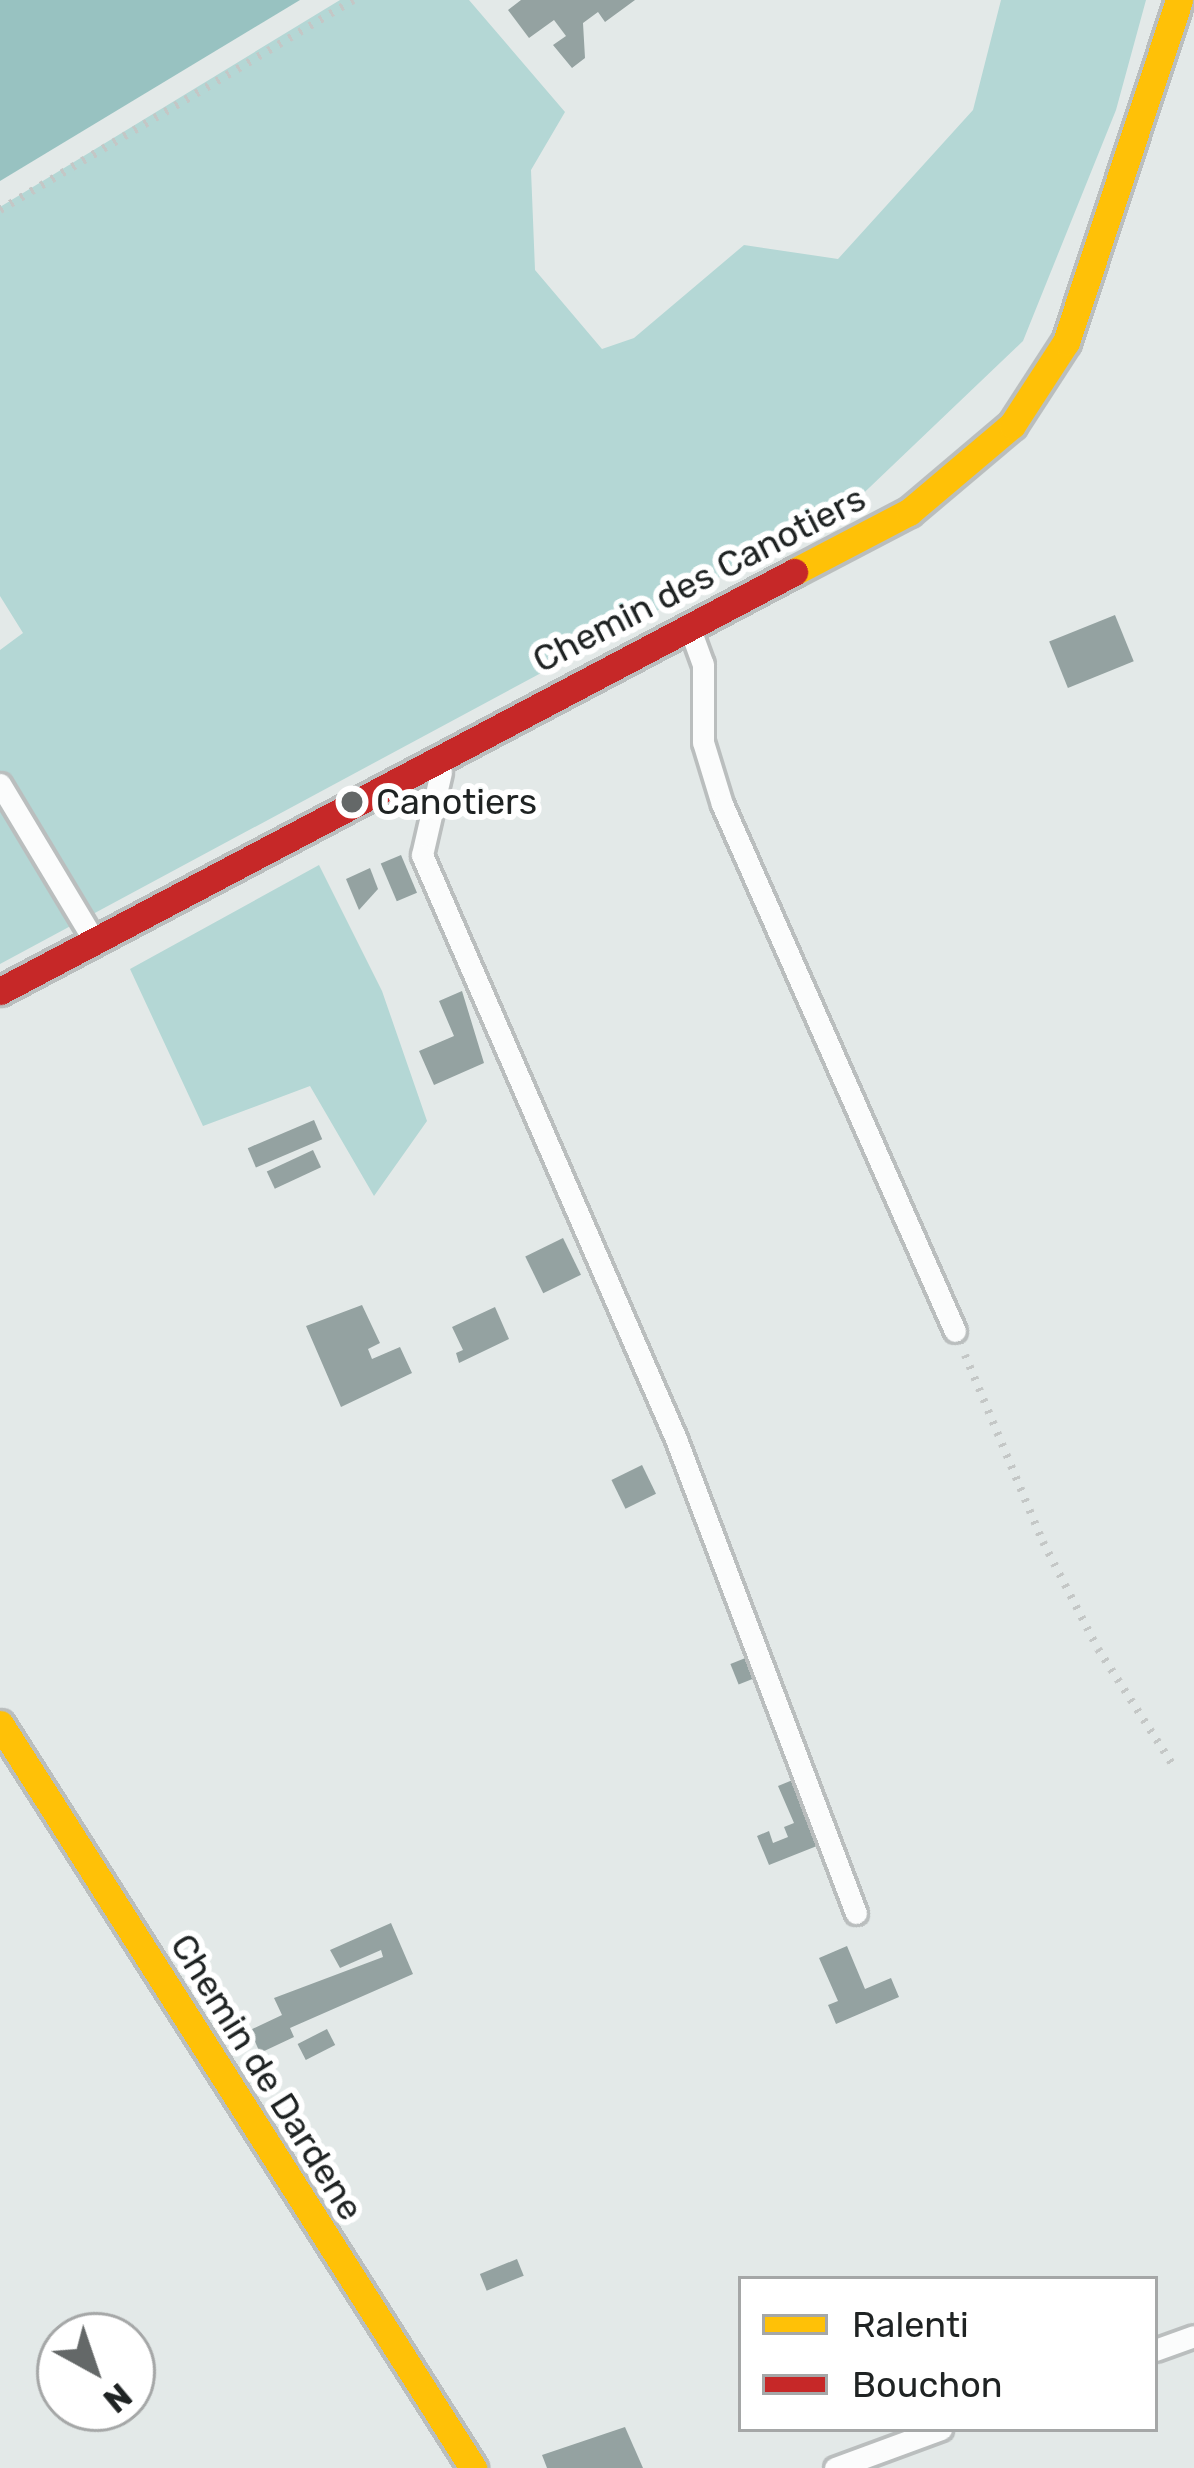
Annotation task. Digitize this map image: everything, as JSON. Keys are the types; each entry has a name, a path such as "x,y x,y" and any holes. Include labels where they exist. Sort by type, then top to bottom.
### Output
{"street":[{"name":"Chemin des Canotiers","path":"0,991 688,623 909,512 1012,424 1066,341 1180,0"},
{"name":"Chemin de Dardene","path":"0,1724 473,2468"}],"lane":[{"path":"688,623 704,664 703,742 722,804 956,1331"},
{"path":"446,751 422,855 676,1439 856,1913"},
{"path":"0,784 93,938"},
{"path":"1158,2349 1194,2336"},
{"path":"835,2468 933,2432"}],"path":[{"path":"0,210 353,0"},
{"path":"956,1331 1043,1542 1098,1649 1174,1767"}],"shaded area":[{"path":"0,0 300,0 0,181"},
{"path":"340,0 469,0 565,112 531,170 535,270 602,349 634,338 744,245 838,259 973,110 1001,0 1146,0 1116,110 1023,341 848,508 0,964 0,650 23,633 0,596 0,207"},
{"path":"319,865 382,991 427,1121 374,1196 310,1086 203,1126 130,969"}],"building":[{"path":"521,0 635,0 605,22 598,12 583,23 585,58 572,68 553,45 566,36 554,20 529,38 508,10"},
{"path":"1115,615 1134,661 1068,688 1049,642"},
{"path":"401,855 417,893 397,901 381,864"},
{"path":"370,868 378,889 359,910 346,879"},
{"path":"462,991 484,1063 434,1085 419,1051 454,1036 439,1001"},
{"path":"314,1120 322,1139 256,1167 248,1148"},
{"path":"313,1150 321,1167 275,1189 267,1172"},
{"path":"563,1238 581,1275 543,1293 525,1256"},
{"path":"362,1305 380,1343 368,1349 372,1359 400,1347 412,1373 341,1407 306,1326"},
{"path":"495,1307 509,1339 459,1363 456,1353 463,1350 452,1327"},
{"path":"642,1465 656,1494 625,1509 611,1480"},
{"path":"748,1657 756,1677 739,1685 730,1664"},
{"path":"800,1777 827,1842 769,1865 757,1836 769,1831 773,1843 788,1837 784,1827 794,1823 778,1786"},
{"path":"391,1923 413,1974 290,2028 294,2037 260,2053 250,2030 282,2015 274,1998 383,1957 381,1950 340,1968 330,1950"},
{"path":"847,1946 865,1989 891,1978 899,1997 836,2024 828,2005 838,2001 819,1958"},
{"path":"327,2029 335,2045 306,2060 298,2044"},
{"path":"517,2259 524,2276 487,2291 480,2274"},
{"path":"625,2427 643,2468 547,2468 542,2455"}],"traffic: slow":[{"path":"794,572 909,512 1012,425 1066,342 1179,0"},
{"path":"0,1724 473,2468"}],"traffic: jam":[{"path":"0,991 794,572"}],"place":[{"name":"Canotiers","path":"352,802"}]}
